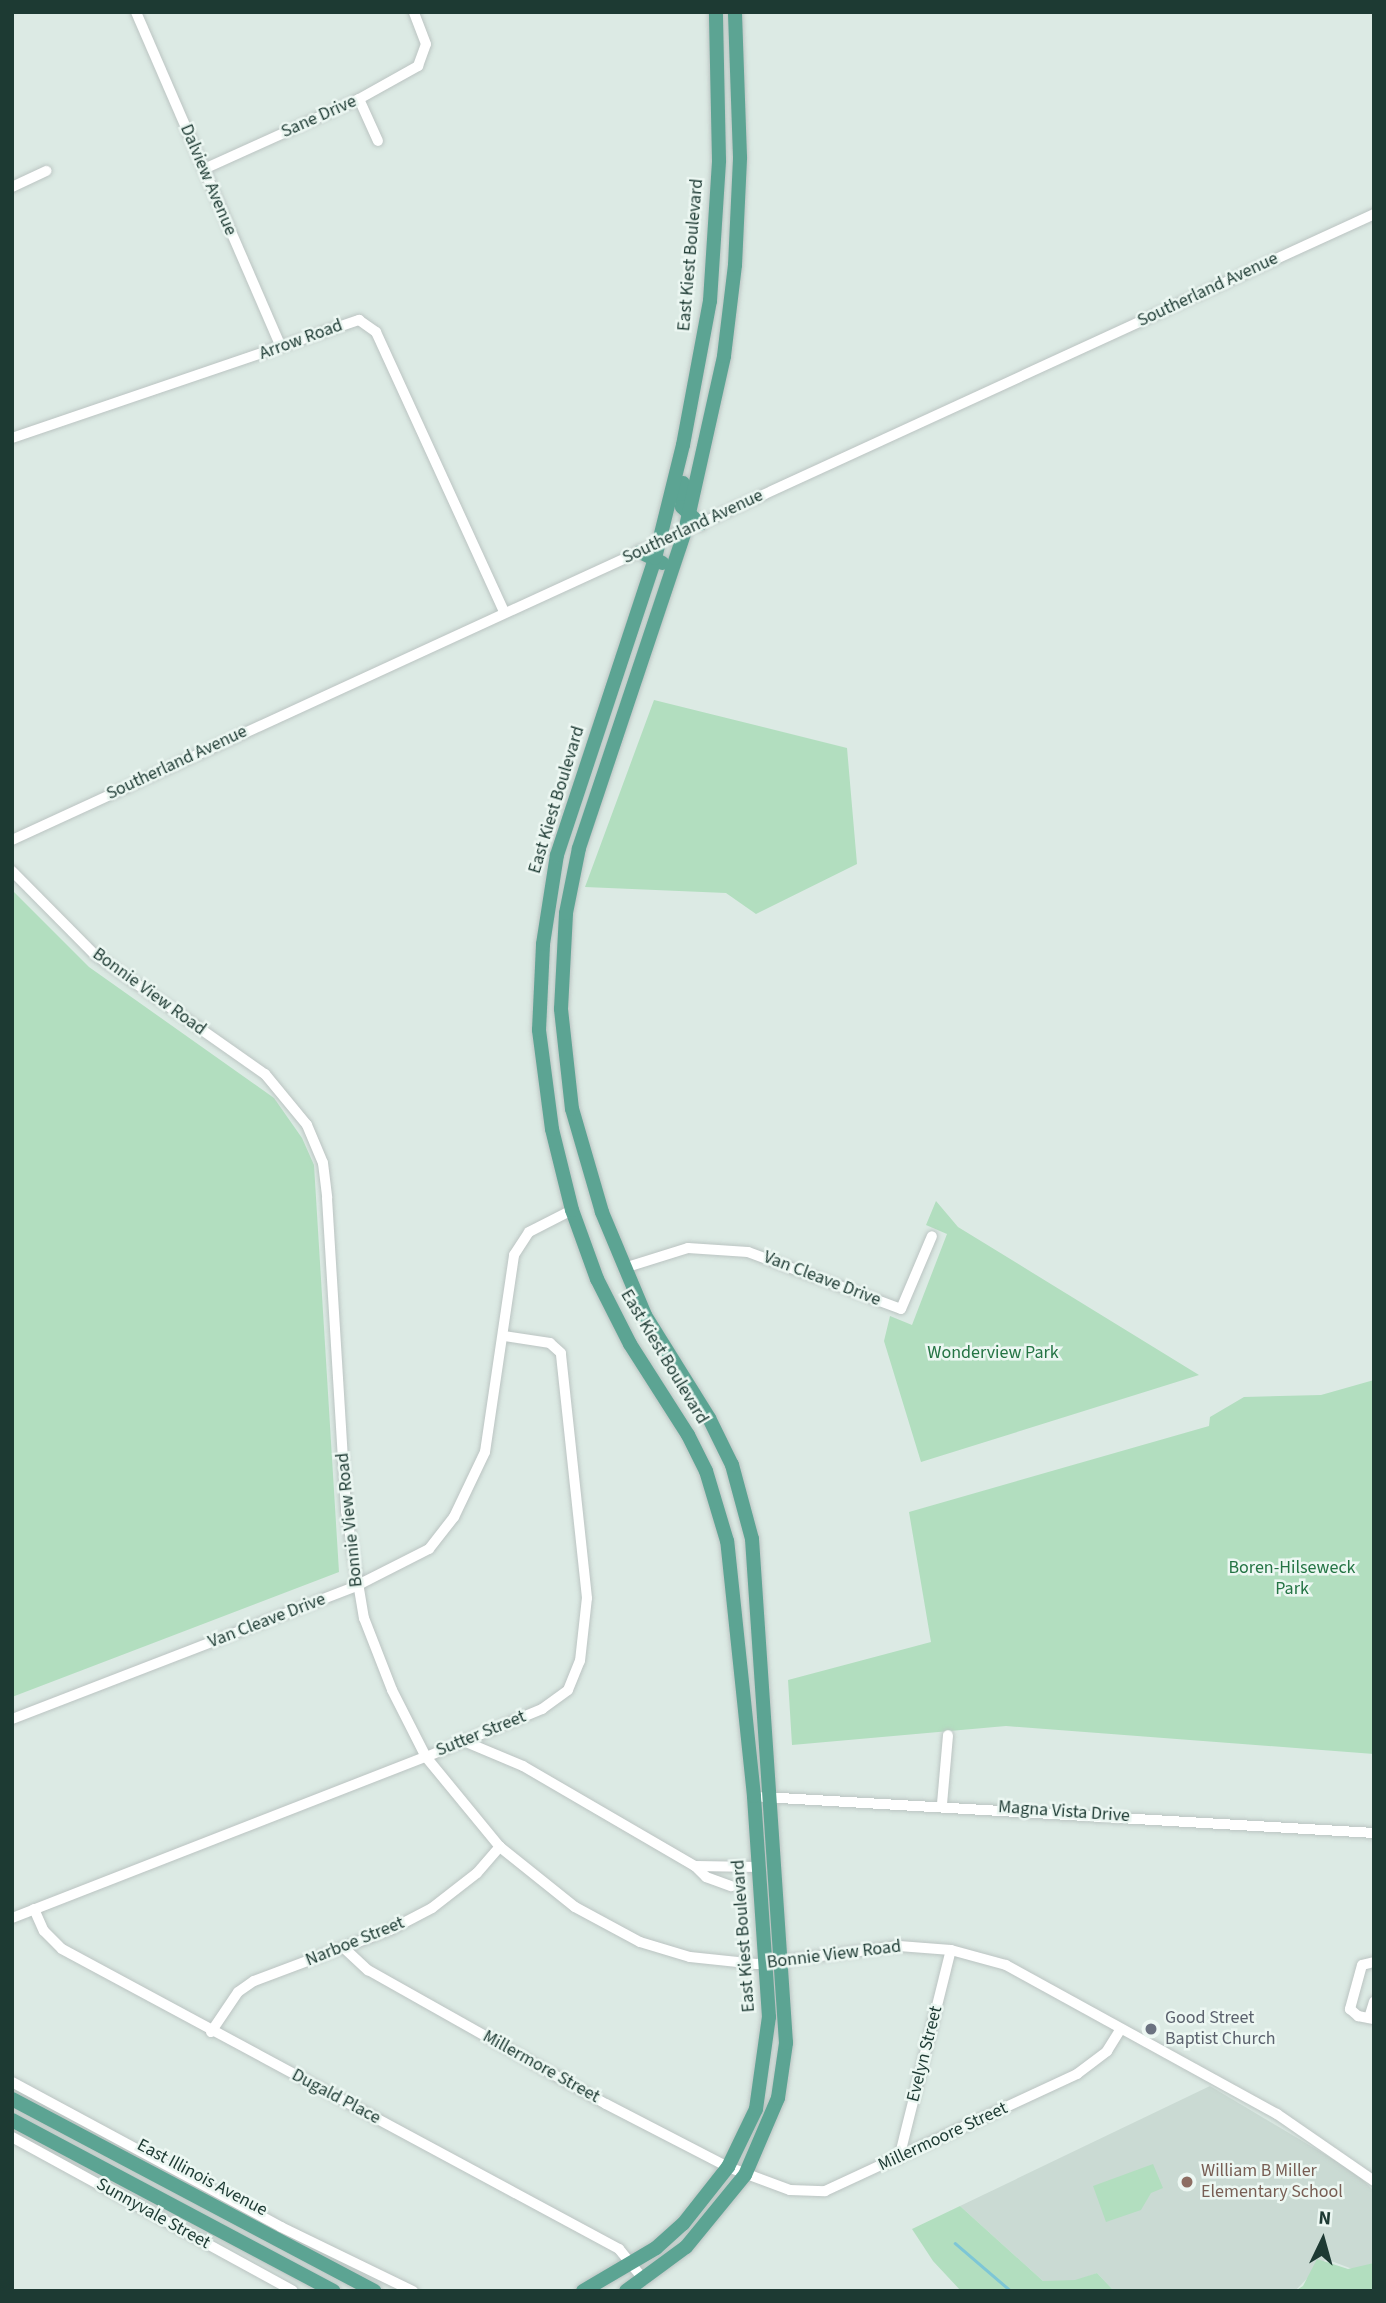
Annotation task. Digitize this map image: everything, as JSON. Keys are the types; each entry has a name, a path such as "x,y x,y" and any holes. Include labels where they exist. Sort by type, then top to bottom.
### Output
{"main road":[{"name":"East Kiest Boulevard","path":"583,2291 633,2265 683,2224 728,2167 750,2128 760,2088 769,2017 754,1796 727,1541 716,1502 688,1435 630,1344 597,1279 572,1210 542,1073 540,984 557,855 657,551 683,445 710,301 719,113 716,12"},
{"name":"East Kiest Boulevard","path":"626,2291 644,2280 703,2229 745,2175 767,2130 780,2086 786,2043 759,1596 741,1493 709,1418 645,1315 602,1212 572,1110 561,1009 566,914 593,802 685,531 695,519 724,356 741,112 736,12"},
{"path":"719,48 739,47"},
{"path":"719,113 741,112"},
{"path":"717,184 738,184"},
{"path":"683,445 688,461 679,498 695,519"},
{"path":"639,552 657,551 664,565 653,603 654,625"},
{"path":"548,911 566,914"},
{"name":"East Illinois Avenue","path":"12,2099 374,2291"},
{"path":"12,2120 174,2209 333,2291"},
{"path":"174,2209 184,2190"}],"street":[{"name":"Dalview Avenue","path":"136,12 281,348"},
{"name":"Sane Drive","path":"204,169 359,99 418,66 425,52 425,34 414,12"},
{"path":"359,99 378,141"},
{"path":"12,187 47,171"},
{"name":"Southerland Avenue","path":"695,519 1374,214"},
{"name":"Arrow Road","path":"12,438 351,322 369,324 504,611"},
{"name":"Southerland Avenue","path":"657,551 685,531"},
{"name":"Southerland Avenue","path":"12,841 504,611 639,552"},
{"name":"Bonnie View Road","path":"12,871 94,954 265,1074 296,1108 317,1144 327,1198 346,1511 356,1586 376,1652 426,1757 500,1847 575,1908 640,1942 709,1961 783,1962 875,1947 951,1950 1025,1974 1277,2114 1374,2181"},
{"name":"Van Cleave Drive","path":"12,1720 356,1586 429,1549 454,1517 485,1452 519,1243 540,1224 572,1210"},
{"name":"Van Cleave Drive","path":"624,1268 688,1248 748,1252 901,1309 932,1236"},
{"name":"Sutter Street","path":"12,1918 426,1757 461,1740 542,1709 568,1690 580,1661 586,1615 561,1353 551,1343 504,1336"},
{"path":"942,1804 948,1735"},
{"path":"461,1740 523,1766 695,1866 706,1877 731,1886"},
{"name":"Magna Vista Drive","path":"754,1796 942,1804 1374,1833"},
{"name":"Narboe Street","path":"211,2032 239,1992 254,1981 344,1948 432,1908 470,1879 500,1847"},
{"path":"695,1866 759,1867"},
{"name":"Dugald Place","path":"34,1909 52,1941 211,2032 619,2249 644,2280"},
{"name":"Millermore Street","path":"344,1948 368,1970 745,2175"},
{"name":"Evelyn Street","path":"899,2158 951,1950"},
{"path":"1374,1962 1362,1965 1350,2009 1371,2018 1374,2002"},
{"name":"Millermoore Street","path":"745,2175 790,2190 825,2191 1077,2074 1107,2051 1121,2029"},
{"path":"12,2082 281,2227 413,2291"},
{"name":"Sunnyvale Street","path":"12,2137 293,2291"}],"shaded area":[{"name":"William B Miller Elementary School","path":"1210,2086 1356,2173 1374,2191 1374,2263 1355,2270 1326,2259 1295,2291 1114,2291 1097,2273 1075,2281 1043,2281 960,2206"}],"green space":[{"path":"654,700 847,748 857,864 756,914 726,893 585,887"},
{"path":"12,890 89,967 274,1098 302,1138 314,1165 339,1572 12,1697"},
{"name":"Wonderview Park","path":"936,1201 958,1227 1199,1375 921,1462 884,1341 890,1316 912,1325 947,1234 926,1225"},
{"name":"Boren-Hilseweck Park","path":"1374,1380 1374,1754 1006,1726 792,1745 788,1680 931,1642 909,1512 1209,1426 1210,1417 1244,1397 1321,1395"},
{"path":"1153,2164 1163,2188 1151,2193 1141,2210 1106,2222 1093,2186"},
{"path":"960,2206 1043,2281 1075,2280 1097,2273 1114,2291 961,2291 933,2261 912,2229"},
{"path":"1317,2259 1348,2269 1374,2263 1374,2291 1295,2291 1303,2286"}],"waterway":[{"path":"955,2243 1011,2291"}],"place":[{"name":"Good Street Baptist Church","path":"1151,2029"},
{"name":"William B Miller Elementary School","path":"1187,2182"}]}
